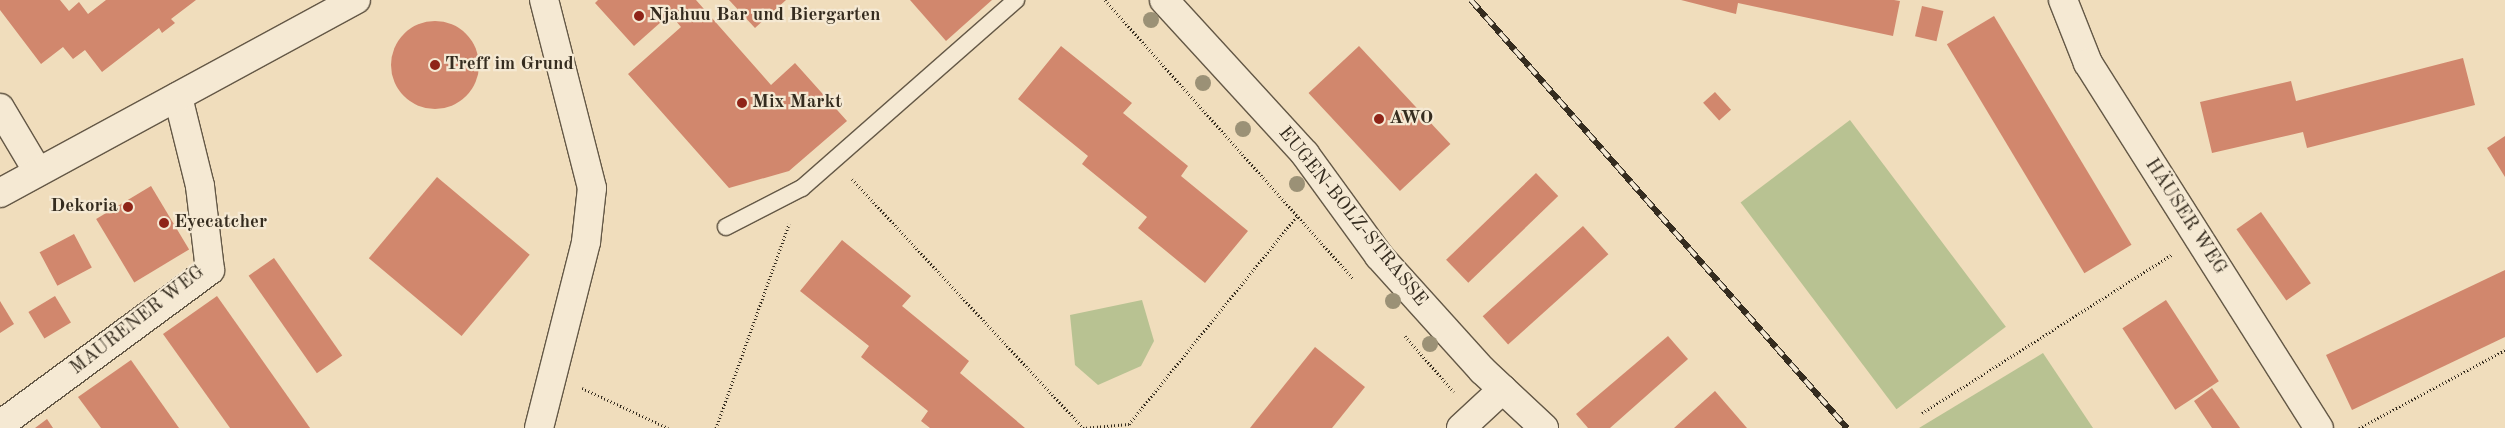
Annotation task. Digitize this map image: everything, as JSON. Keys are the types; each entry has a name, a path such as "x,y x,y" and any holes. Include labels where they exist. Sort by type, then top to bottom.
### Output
{"street":[{"path":"0,193 356,0"},
{"path":"539,428 550,373 586,242 592,188 544,0"},
{"name":"EUGEN-BOLZ-STRASSE","path":"1164,0 1304,154 1378,256 1503,389 1544,428"},
{"name":"HÄUSER WEG","path":"2063,0 2088,63 2320,428"},
{"name":"MAURENER WEG","path":"0,425 210,270 200,186 178,97"},
{"path":"0,108 38,172"},
{"path":"1468,422 1503,389"}],"lane":[{"path":"726,226 802,188 1016,0"}],"path":[{"path":"1106,0 1355,281"},
{"path":"835,160 1083,428 1129,424 1297,216"},
{"path":"716,428 802,188"},
{"path":"1922,413 2198,238"},
{"path":"1400,331 1468,422"},
{"path":"2359,428 2505,350"},
{"path":"550,373 668,428"}],"green space":[{"path":"1850,120 2006,327 1896,409 1741,202"},
{"path":"1142,300 1154,341 1141,366 1098,385 1075,365 1070,315"},
{"path":"2043,353 2093,428 1919,428"}],"building":[{"path":"0,0 60,0 69,11 79,2 88,14 106,0 196,0 171,19 175,23 162,33 159,28 102,72 85,50 73,59 63,47 41,64 0,10"},
{"name":"Mix Markt","path":"598,0 696,0 771,85 795,63 847,121 789,171 729,188 628,74 681,27 670,14 634,46 595,3"},
{"path":"729,0 786,0 755,28"},
{"path":"910,0 992,0 946,41"},
{"path":"1681,0 1900,1 1893,36 1738,3 1736,14"},
{"path":"1922,6 1943,11 1936,41 1915,36"},
{"path":"1994,16 2132,245 2084,273 1947,44"},
{"name":"Treff im Grund","path":"426,21 444,21 460,28 472,40 479,56 479,74 472,90 460,102 444,109 426,109 410,102 398,90 391,74 391,56 398,40 410,28"},
{"path":"1061,46 1132,103 1123,113 1188,166 1181,176 1248,231 1205,283 1138,228 1147,217 1082,164 1088,156 1018,99"},
{"name":"AWO","path":"1359,46 1450,144 1400,191 1309,93"},
{"path":"2463,58 2475,105 2307,148 2303,132 2212,153 2200,102 2291,81 2296,101"},
{"path":"1715,92 1731,110 1719,121 1703,103"},
{"path":"2505,136 2505,177 2487,148"},
{"path":"1536,173 1558,196 1468,283 1446,260"},
{"path":"437,177 530,255 462,336 369,258"},
{"path":"151,186 189,249 134,282 96,219"},
{"path":"2261,212 2311,283 2286,300 2236,229"},
{"path":"1583,226 1608,254 1508,345 1483,316"},
{"path":"74,234 92,268 57,286 40,252"},
{"path":"842,240 911,296 902,306 969,361 960,373 1025,428 930,428 921,421 928,411 861,357 869,346 800,291"},
{"path":"274,258 342,355 317,373 249,276"},
{"path":"2505,270 2505,337 2352,410 2326,355"},
{"path":"55,296 71,323 44,339 28,312"},
{"path":"217,296 310,428 230,428 163,334"},
{"path":"2166,300 2219,381 2175,410 2122,328"},
{"path":"0,301 14,324 0,333"},
{"path":"1668,336 1688,359 1610,428 1588,428 1576,414"},
{"path":"1315,347 1365,387 1332,428 1250,428"},
{"path":"131,360 179,428 101,428 78,397"},
{"path":"2212,388 2240,428 2212,428 2194,401"},
{"path":"1715,391 1747,428 1674,428"},
{"path":"47,419 53,428 35,428"}],"railway":[{"path":"1471,0 1847,428"}],"place":[{"name":"Njahuu Bar und Biergarten","path":"639,16"},
{"name":"Treff im Grund","path":"435,65"},
{"name":"Mix Markt","path":"742,103"},
{"name":"AWO","path":"1379,119"},
{"name":"Dekoria","path":"128,207"},
{"name":"Eyecatcher","path":"164,223"}]}
